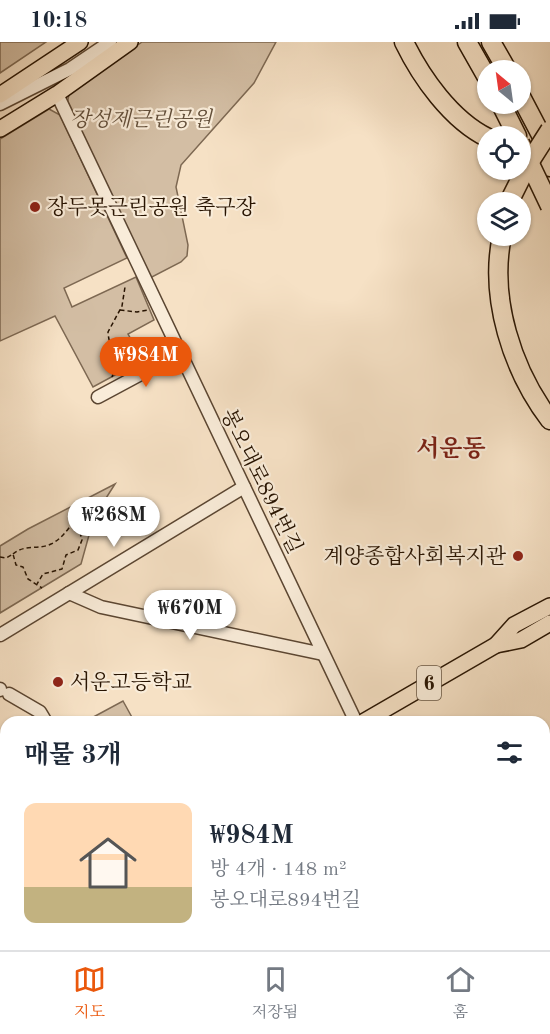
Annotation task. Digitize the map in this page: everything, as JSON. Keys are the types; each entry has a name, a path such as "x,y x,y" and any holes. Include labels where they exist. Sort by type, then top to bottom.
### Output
{"highway":[{"path":"467,42 477,60"},
{"path":"491,42 501,60"},
{"path":"406,47 424,79 444,102 477,130"},
{"path":"530,114 550,152"},
{"path":"514,192 527,166 550,130"},
{"path":"531,159 550,167"},
{"path":"531,166 550,206"},
{"path":"500,246 500,297 507,333 521,372 550,420"}],"main road":[{"path":"0,94 80,42"},
{"path":"0,129 57,94 130,42"},
{"name":"6","path":"373,716 496,645 514,626 550,606"},
{"name":"6","path":"496,645 521,640 550,623"}],"street":[{"path":"0,104 70,69 110,42"},
{"path":"0,112 101,61"},
{"name":"봉오대로894번길","path":"57,94 353,716"},
{"path":"98,397 180,353"},
{"path":"0,635 244,487"},
{"path":"69,594 101,607 323,654"},
{"path":"3,691 40,712 42,716"}],"path":[{"path":"112,377 115,353 108,332 120,310 125,287"},
{"path":"120,310 137,312 150,310"},
{"path":"0,557 6,558 25,548 51,544 66,533 79,515 86,513 89,516 79,529 82,540 78,550 66,555 62,569 43,574 38,584"},
{"path":"13,554 16,565 23,567 28,579 42,588"}],"green space":[{"path":"0,42 46,42 0,73"},
{"name":"장성제근린공원","path":"142,42 276,42 254,83 181,165 176,187 188,245 187,256 181,262 150,278 67,105 69,94"},
{"path":"49,109 60,115 127,258 64,288 72,307 136,277 154,320 128,334 143,360 93,387 55,316 0,341 0,139"},
{"path":"115,484 94,517 81,564 0,613 0,546"},
{"path":"123,701 131,716 95,716"}],"place":[{"name":"장두못근린공원 축구장","path":"35,207"},
{"name":"계양종합사회복지관","path":"518,556"},
{"name":"서운고등학교","path":"58,682"}],"district":[{"name":"서운동","path":"451,448"}]}
